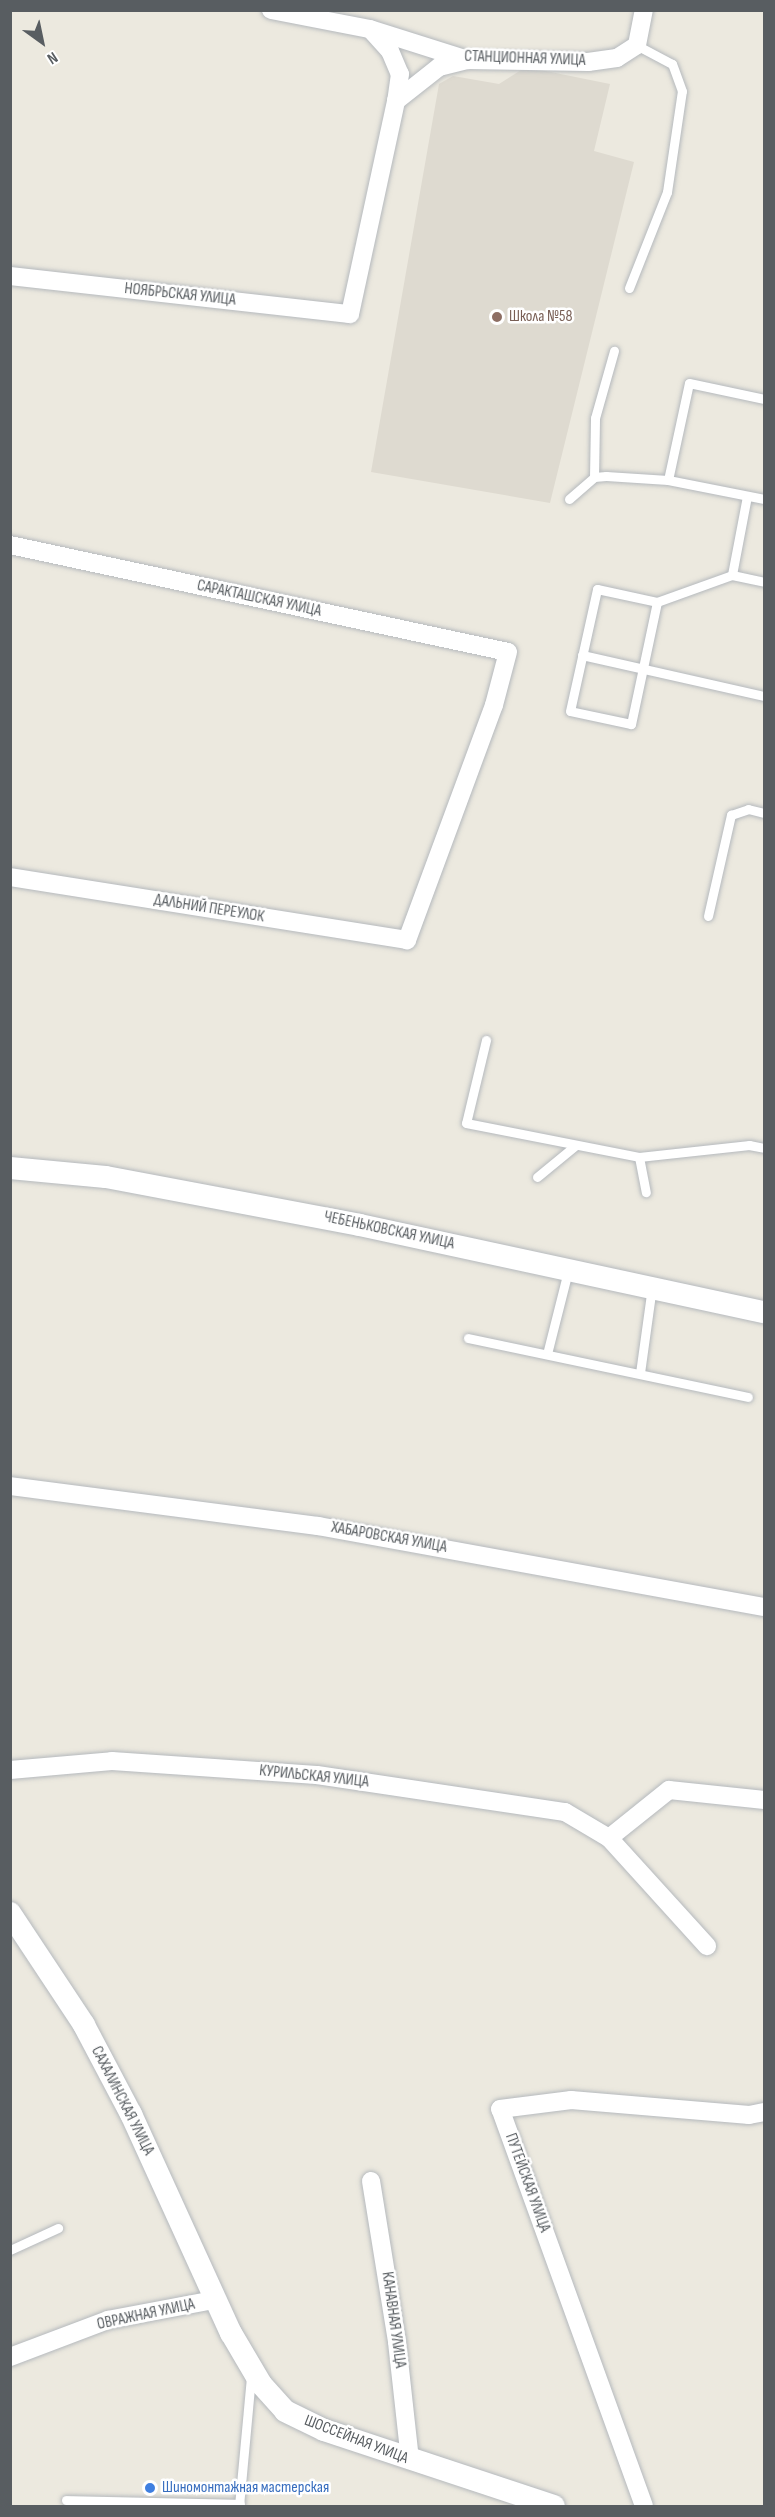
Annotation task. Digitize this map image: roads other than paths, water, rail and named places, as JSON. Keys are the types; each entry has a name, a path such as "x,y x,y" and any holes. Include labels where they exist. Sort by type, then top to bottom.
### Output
{"street":[{"name":"СТАНЦИОННАЯ УЛИЦА","path":"271,10 370,29 468,60 588,62 617,58 638,45"},
{"path":"638,45 644,10"},
{"path":"370,29 390,51 400,74 396,101"},
{"path":"396,101 439,67 468,60"},
{"name":"НОЯБРЬСКАЯ УЛИЦА","path":"10,276 350,314 396,101"},
{"name":"САРАКТАШСКАЯ УЛИЦА","path":"10,545 508,652 494,705 407,940"},
{"name":"ДАЛЬНИЙ ПЕРЕУЛОК","path":"10,877 407,940"},
{"name":"ЧЕБЕНЬКОВСКАЯ УЛИЦА","path":"10,1168 106,1177 569,1269 765,1312"},
{"name":"ХАБАРОВСКАЯ УЛИЦА","path":"10,1486 318,1526 765,1607"},
{"name":"КУРИЛЬСКАЯ УЛИЦА","path":"10,1770 112,1761 317,1775 565,1812 609,1838 707,1946"},
{"path":"609,1838 669,1790 765,1800"},
{"name":"САХАЛИНСКАЯ УЛИЦА","path":"10,1913 84,2025 131,2114 214,2300"},
{"name":"ПУТЕЙСКАЯ УЛИЦА","path":"644,2506 500,2109 571,2100 749,2115 765,2112"},
{"name":"КАНАВНАЯ УЛИЦА","path":"371,2181 397,2343 410,2460"},
{"name":"ОВРАЖНАЯ УЛИЦА","path":"10,2357 108,2320 214,2300"},
{"name":"ШОССЕЙНАЯ УЛИЦА","path":"214,2300 252,2370 285,2411 324,2430 554,2506"}],"lane":[{"path":"629,288 667,192 682,91 672,64 638,45"},
{"path":"594,477 595,418 614,351"},
{"path":"669,480 689,383 765,399"},
{"path":"569,499 594,477 669,480 765,499"},
{"path":"732,575 747,496"},
{"path":"657,602 631,724 570,711 597,589 657,602 732,575 765,582"},
{"path":"582,655 765,696"},
{"path":"708,916 731,815 748,809 765,813"},
{"path":"486,1040 466,1123 639,1157 749,1145 765,1148"},
{"path":"537,1177 576,1145"},
{"path":"639,1157 646,1192"},
{"path":"547,1354 569,1269"},
{"path":"640,1373 652,1287"},
{"path":"468,1338 748,1397"},
{"path":"10,2250 58,2229"},
{"path":"66,2500 239,2506 252,2370"}],"place":[{"name":"Школа №58","path":"497,317"},
{"name":"Шиномонтажная мастерская","path":"150,2488"}]}
